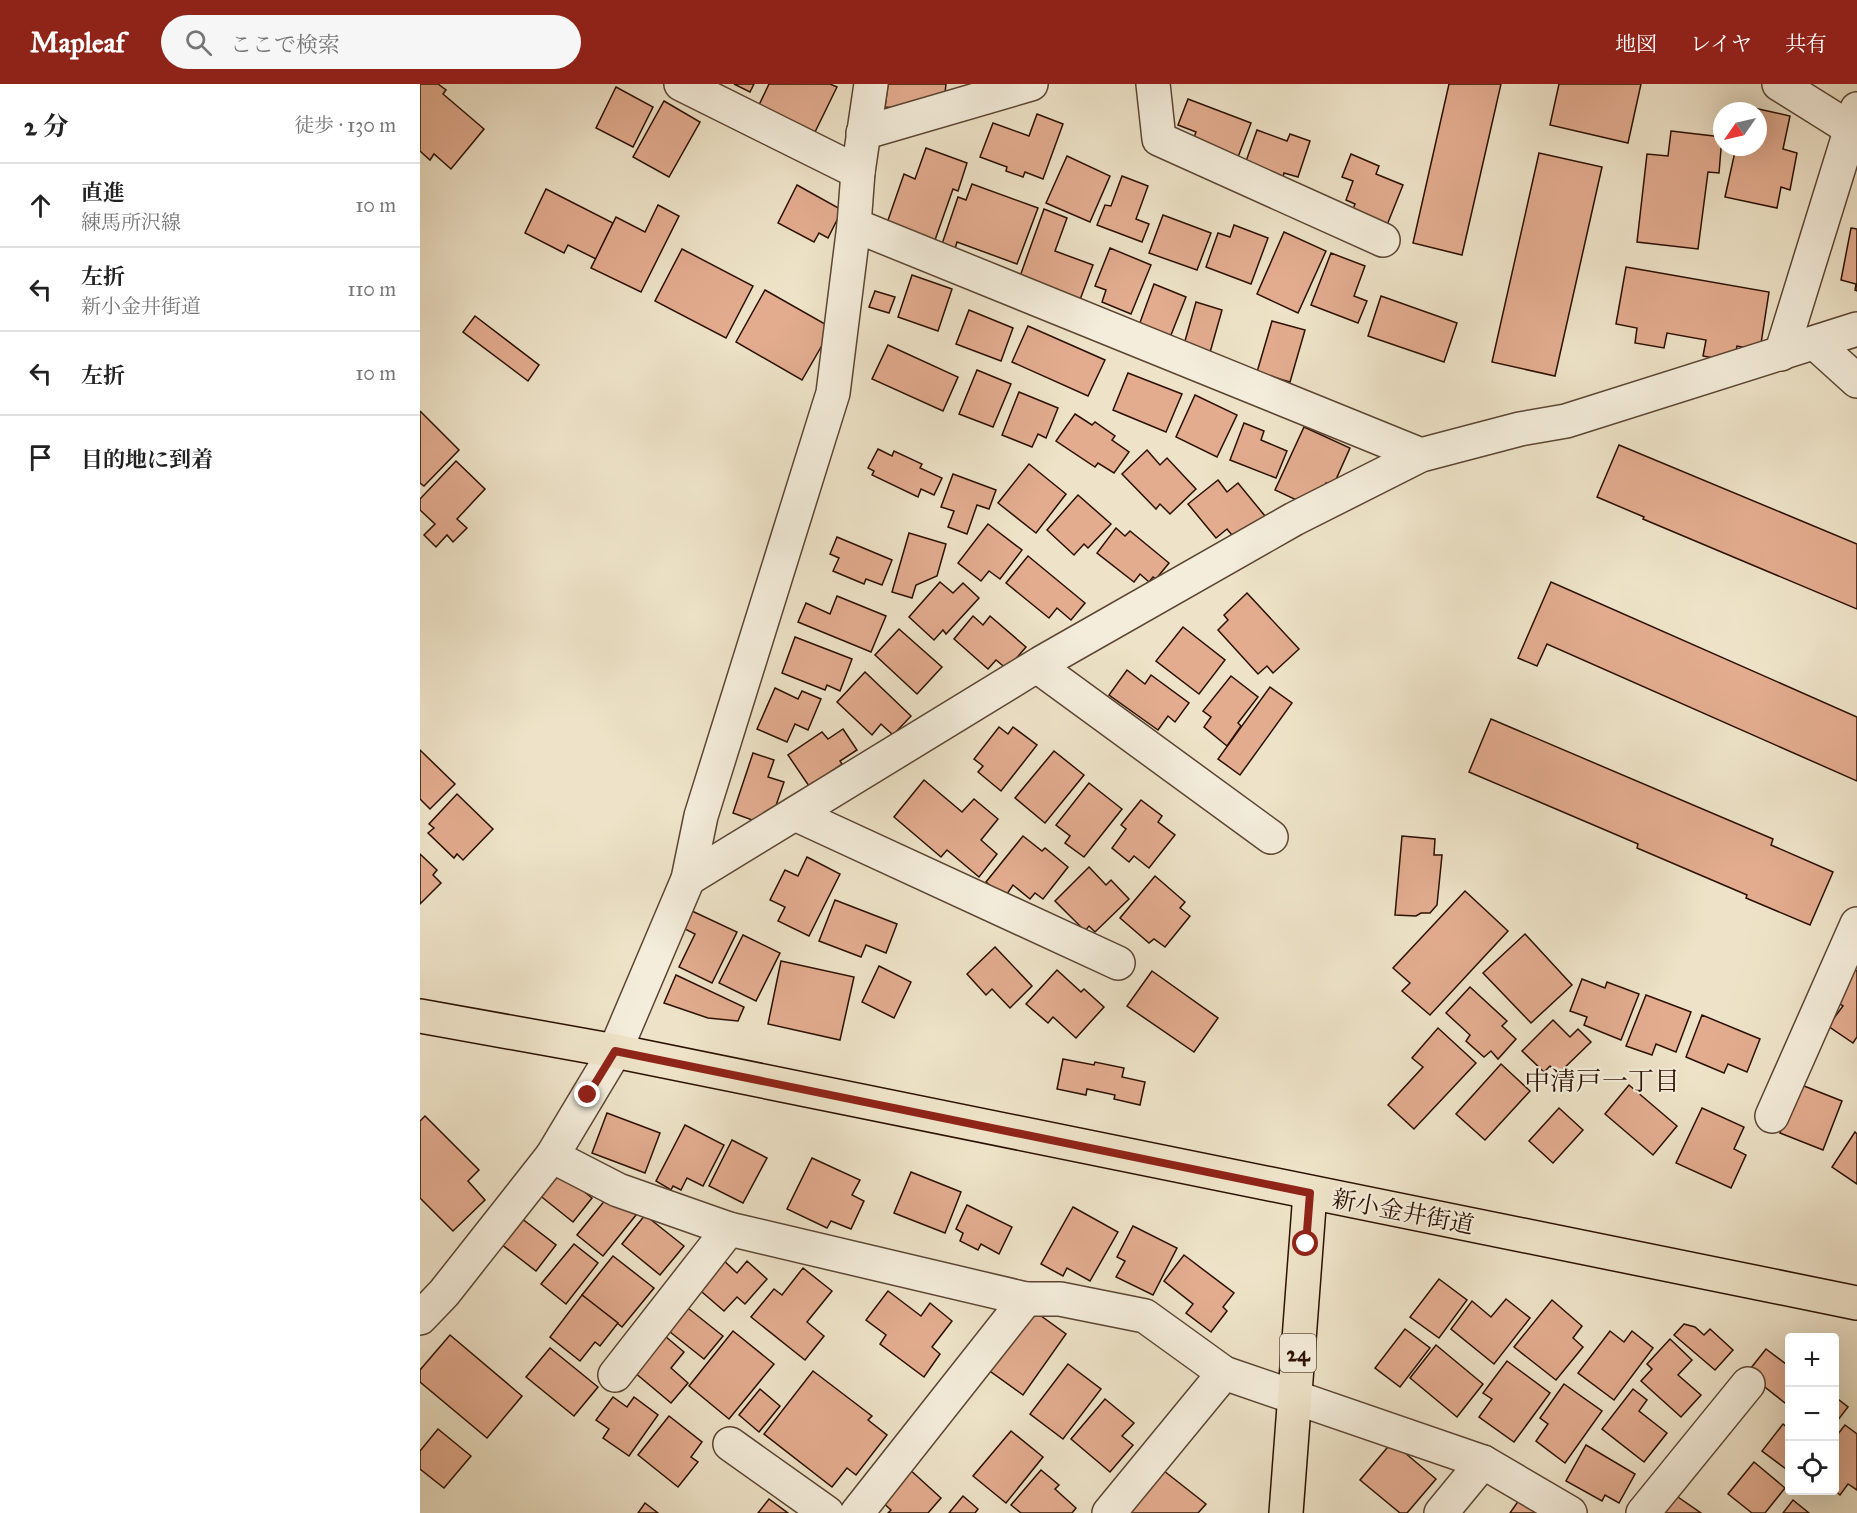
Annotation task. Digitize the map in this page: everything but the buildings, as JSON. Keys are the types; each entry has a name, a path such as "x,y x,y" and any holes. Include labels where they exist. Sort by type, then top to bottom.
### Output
{"main road":[{"name":"新小金井街道","path":"420,1016 615,1051 1857,1303"},
{"name":"24","path":"1286,1513 1310,1193"}],"street":[{"path":"681,84 858,172"},
{"path":"420,1318 444,1293 552,1156 615,1051 688,879 701,816 833,393 854,225 858,172 871,84"},
{"path":"863,133 1031,84"},
{"path":"1153,84 1159,139 1383,240"},
{"path":"1779,84 1854,119 1781,354"},
{"path":"854,225 1421,455"},
{"path":"688,879 1036,666 1294,519 1421,455 1520,429 1566,421 1857,330"},
{"path":"1815,343 1857,381"},
{"path":"1036,666 1271,837"},
{"path":"795,814 1118,963"},
{"path":"1772,1116 1857,924"},
{"path":"552,1156 618,1190 729,1229 1026,1299 1059,1299 1145,1316 1224,1373 1483,1462 1570,1513"},
{"path":"615,1375 729,1229"},
{"path":"857,1513 1026,1299"},
{"path":"1109,1513 1224,1373"},
{"path":"1643,1513 1748,1384"},
{"path":"730,1444 827,1513"},
{"path":"1441,1513 1483,1462"}],"district":[{"name":"中清戸一丁目","path":"1602,1081"}],"route":[{"path":"588,1095 615,1051 1310,1193 1306,1244"}]}
